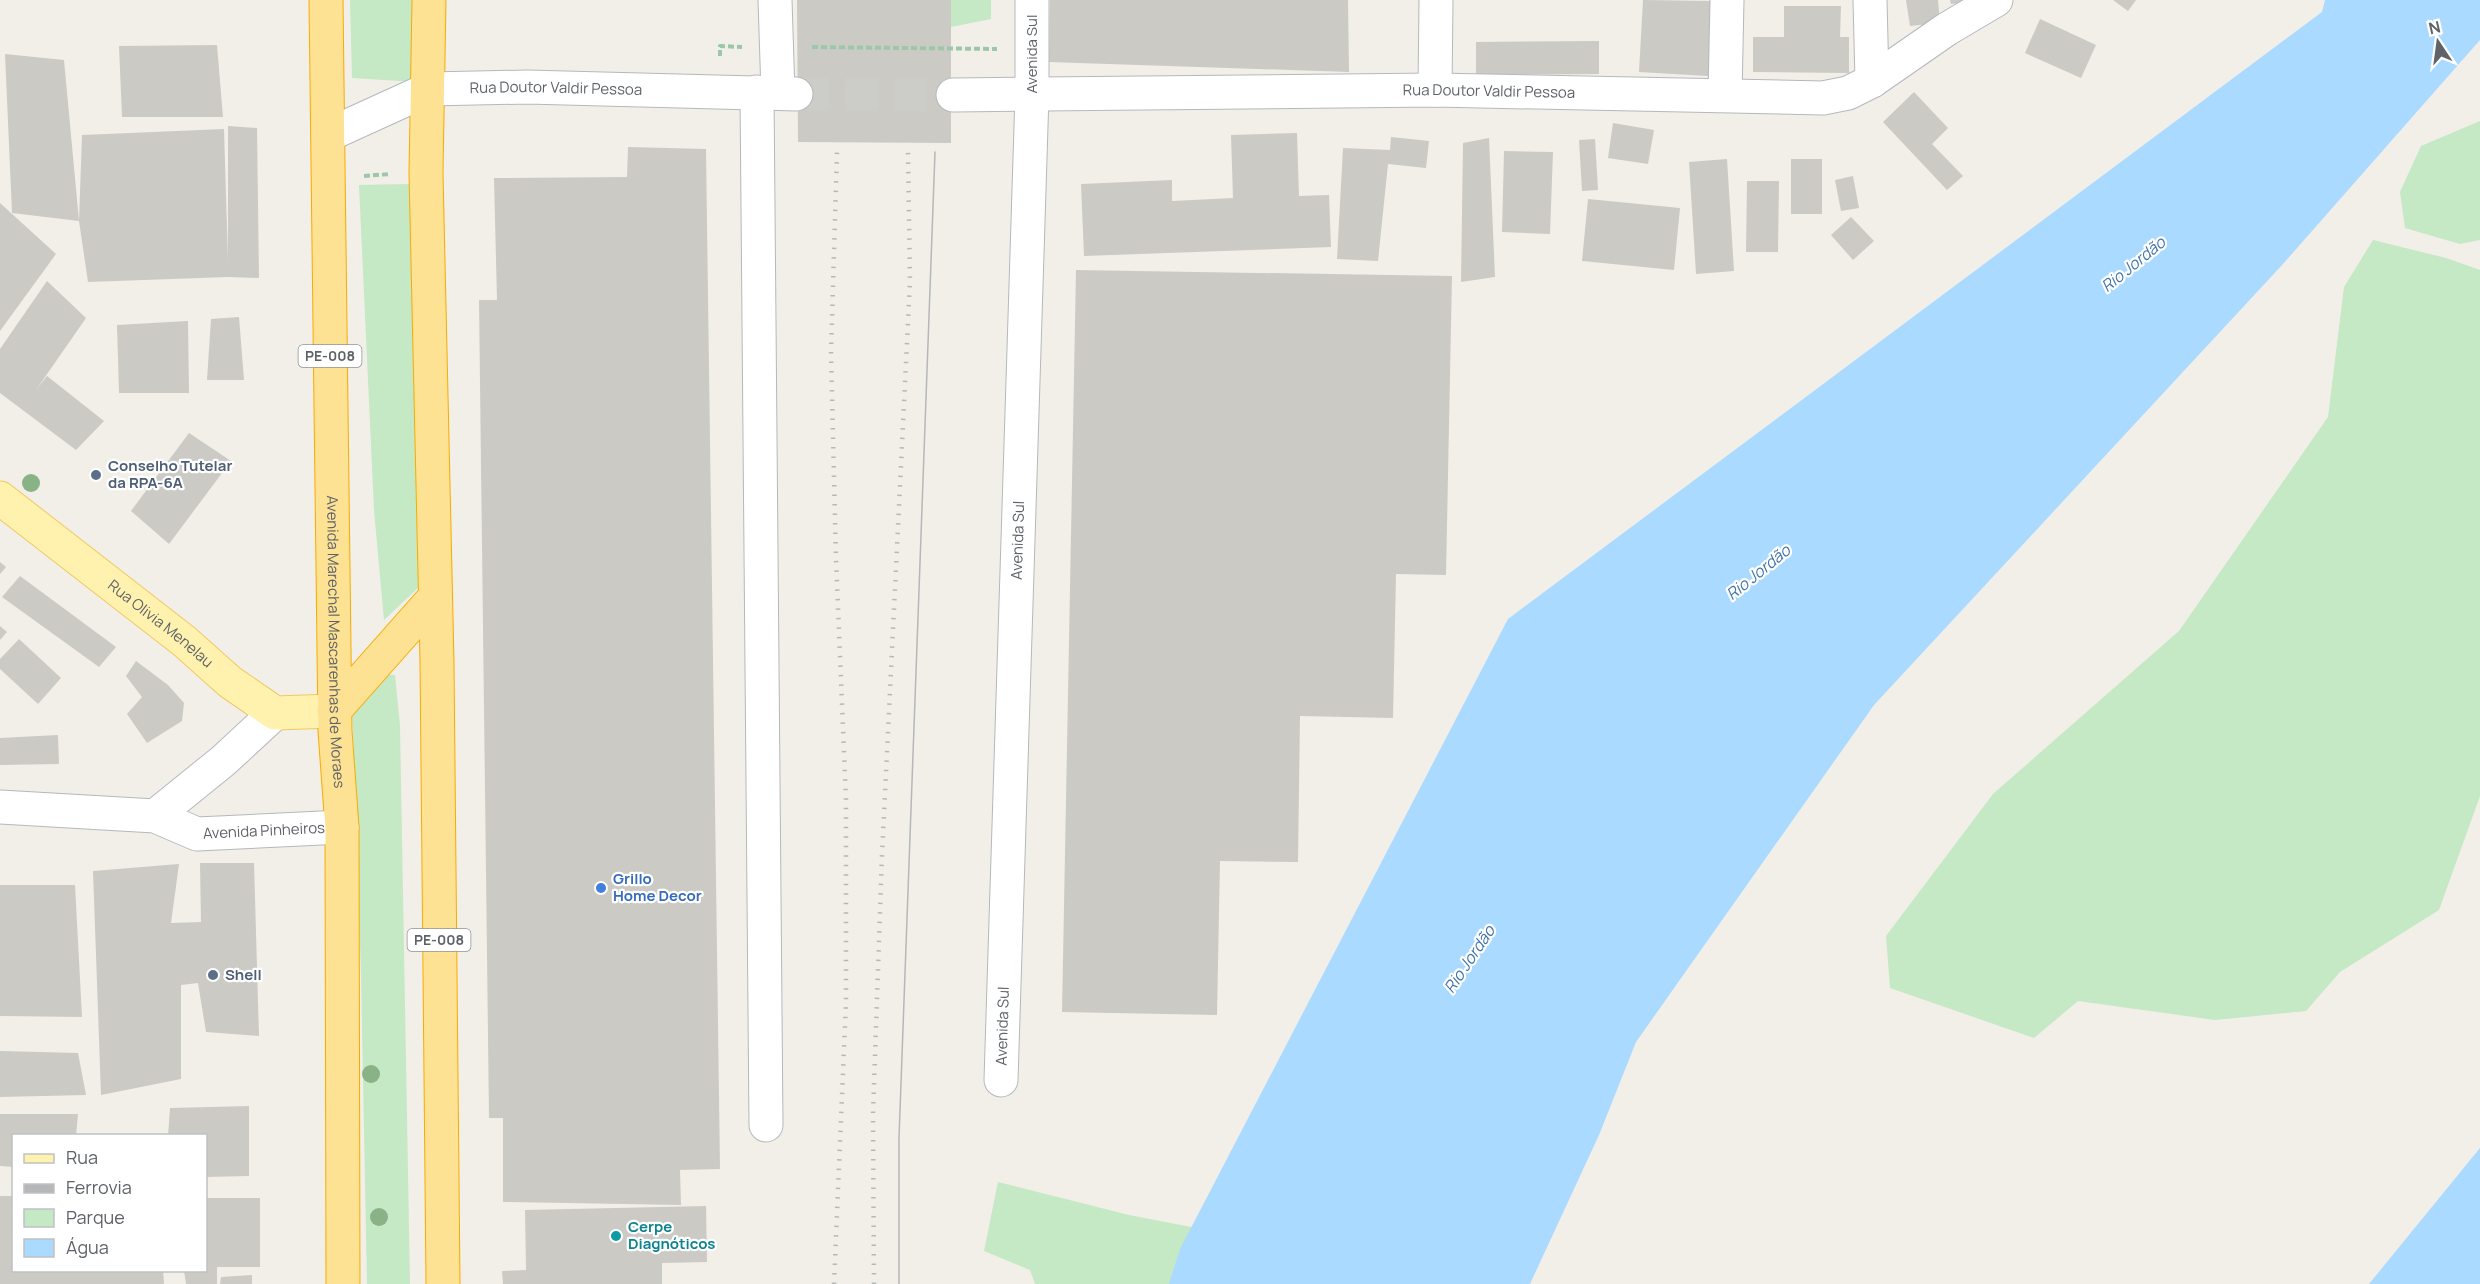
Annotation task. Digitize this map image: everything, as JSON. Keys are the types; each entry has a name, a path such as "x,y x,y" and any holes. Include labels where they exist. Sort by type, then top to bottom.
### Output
{"highway":[{"name":"Avenida Marechal Mascarenhas de Moraes","path":"326,0 334,711 342,827 343,1284"},
{"name":"PE-008","path":"429,0 426,173 435,597 443,1284"},
{"path":"334,711 435,597"}],"main road":[{"name":"Rua Olivia Menelau","path":"0,498 184,641 230,682 275,713"},
{"path":"275,713 334,711"}],"street":[{"path":"766,1125 777,93 775,0"},
{"name":"Avenida Sul","path":"1001,1080 1032,95 1032,0"},
{"path":"1436,0 1436,90"},
{"path":"1725,95 1727,0"},
{"path":"1870,0 1872,81"},
{"name":"Rua Doutor Valdir Pessoa","path":"953,95 1436,90 1823,98 1848,93 1872,81 1947,29 1996,0"},
{"name":"Rua Doutor Valdir Pessoa","path":"328,135 429,89 527,87 777,93"},
{"path":"155,816 275,713"},
{"name":"Avenida Pinheiros","path":"0,807 155,816 197,834 342,827"}],"path":[{"path":"719,92 720,46 1032,50"},
{"path":"328,177 426,173"}],"green space":[{"path":"350,0 415,0 415,82 352,78"},
{"path":"951,0 991,0 991,19 951,27"},
{"path":"2480,121 2480,240 2460,244 2405,228 2400,192 2421,146"},
{"path":"411,184 419,587 384,620 374,510 359,185"},
{"path":"2373,240 2446,258 2480,270 2480,796 2439,910 2340,972 2306,1011 2215,1020 2078,1001 2034,1038 1890,988 1886,936 1993,794 2179,631 2328,417 2344,287"},
{"path":"360,673 395,675 400,726 410,1284 367,1284 361,974 352,701"},
{"path":"998,1182 1129,1215 1243,1237 1231,1284 1035,1284 1030,1270 984,1251"}],"water":[{"name":"Rio Jordão","path":"2325,0 2480,0 2480,40 2283,264 1874,705 1636,1042 1599,1135 1530,1284 1169,1284 1180,1249 1508,619 2322,12"},
{"path":"2480,1148 2480,1284 2369,1284"}],"building":[{"path":"797,0 951,0 951,143 798,142"},
{"path":"1050,0 1348,0 1349,72 1049,62"},
{"path":"1643,0 1712,1 1708,76 1639,72"},
{"path":"1906,0 1938,0 1940,23 1910,26"},
{"path":"1950,0 1974,0 1975,1 1951,4"},
{"path":"2113,0 2136,0 2128,11"},
{"path":"1784,6 1841,6 1840,37 1849,37 1849,73 1753,72 1753,37 1784,37"},
{"path":"2040,19 2096,45 2081,78 2025,53"},
{"path":"1599,41 1599,74 1476,75 1476,42"},
{"path":"217,45 223,117 122,117 119,46"},
{"path":"5,54 64,60 79,221 12,213"},
{"path":"1914,92 1948,128 1932,144 1963,176 1947,190 1883,122"},
{"path":"1613,123 1654,130 1648,164 1608,158"},
{"path":"228,126 257,128 259,278 88,282 79,221 82,135 224,129 228,260"},
{"path":"1297,133 1299,196 1329,195 1331,247 1084,256 1081,184 1172,180 1172,201 1233,198 1231,135"},
{"path":"1391,137 1429,141 1426,168 1388,164 1378,261 1337,259 1343,148 1390,150"},
{"path":"1489,138 1495,277 1461,282 1463,143"},
{"path":"1595,139 1598,190 1582,191 1579,140"},
{"name":"Grillo Home Decor","path":"628,147 706,149 720,1169 680,1170 681,1205 503,1202 503,1118 489,1118 479,300 497,300 494,178 627,177"},
{"path":"1504,151 1553,152 1550,234 1502,232"},
{"path":"1727,159 1734,271 1696,274 1689,162"},
{"path":"1791,159 1822,159 1822,214 1791,214"},
{"path":"1853,176 1859,208 1841,211 1835,180"},
{"path":"1747,181 1779,181 1778,252 1746,252"},
{"path":"1588,199 1680,208 1674,270 1582,261"},
{"path":"0,203 56,254 0,331"},
{"path":"1851,217 1874,241 1853,260 1831,235"},
{"path":"1076,270 1452,276 1446,575 1396,574 1393,718 1300,716 1298,862 1220,861 1217,1015 1062,1012"},
{"path":"47,281 86,318 36,390 47,376 104,421 76,450 0,393 0,349"},
{"path":"239,317 244,380 207,380 211,319"},
{"path":"188,321 189,393 119,393 117,325"},
{"path":"189,433 231,461 169,544 131,511"},
{"path":"0,562 6,567 0,574"},
{"path":"20,576 116,647 99,667 2,597"},
{"path":"0,626 7,632 0,640"},
{"path":"19,639 61,678 38,704 0,669 0,659"},
{"path":"136,661 168,685 184,703 182,721 147,743 127,714 142,697 126,676"},
{"path":"58,735 59,764 0,765 0,738"},
{"path":"200,863 254,863 259,1036 206,1032 198,983 181,985 181,1079 101,1095 93,871 179,864 171,923 201,922"},
{"path":"0,885 75,885 82,1017 0,1016"},
{"path":"0,1051 78,1053 86,1095 0,1097"},
{"path":"249,1106 249,1176 207,1177 207,1134 168,1134 170,1108"},
{"path":"0,1114 78,1114 76,1134 12,1134 12,1167 0,1166"},
{"path":"0,1196 12,1196 12,1272 163,1272 164,1284 0,1284"},
{"path":"207,1198 260,1198 260,1267 217,1267 217,1284 186,1284 184,1272 207,1272"},
{"name":"Cerpe Diagnóticos","path":"706,1206 707,1262 662,1263 662,1284 503,1284 502,1271 526,1270 525,1210"},
{"path":"252,1275 252,1284 220,1284 221,1277"}],"tunnel":[{"path":"796,94 953,95"}],"tram line":[{"path":"899,1284 899,1138 935,152"}],"railway":[{"path":"834,1284 846,1002 846,800 836,559 831,353 837,152"},
{"path":"874,1284 873,1114 882,855 910,281 908,152"}],"place":[{"name":"Conselho Tutelar da RPA-6A","path":"96,475"},
{"name":"Grillo Home Decor","path":"601,888"},
{"name":"Shell","path":"213,975"},
{"name":"Cerpe Diagnóticos","path":"616,1236"}]}
